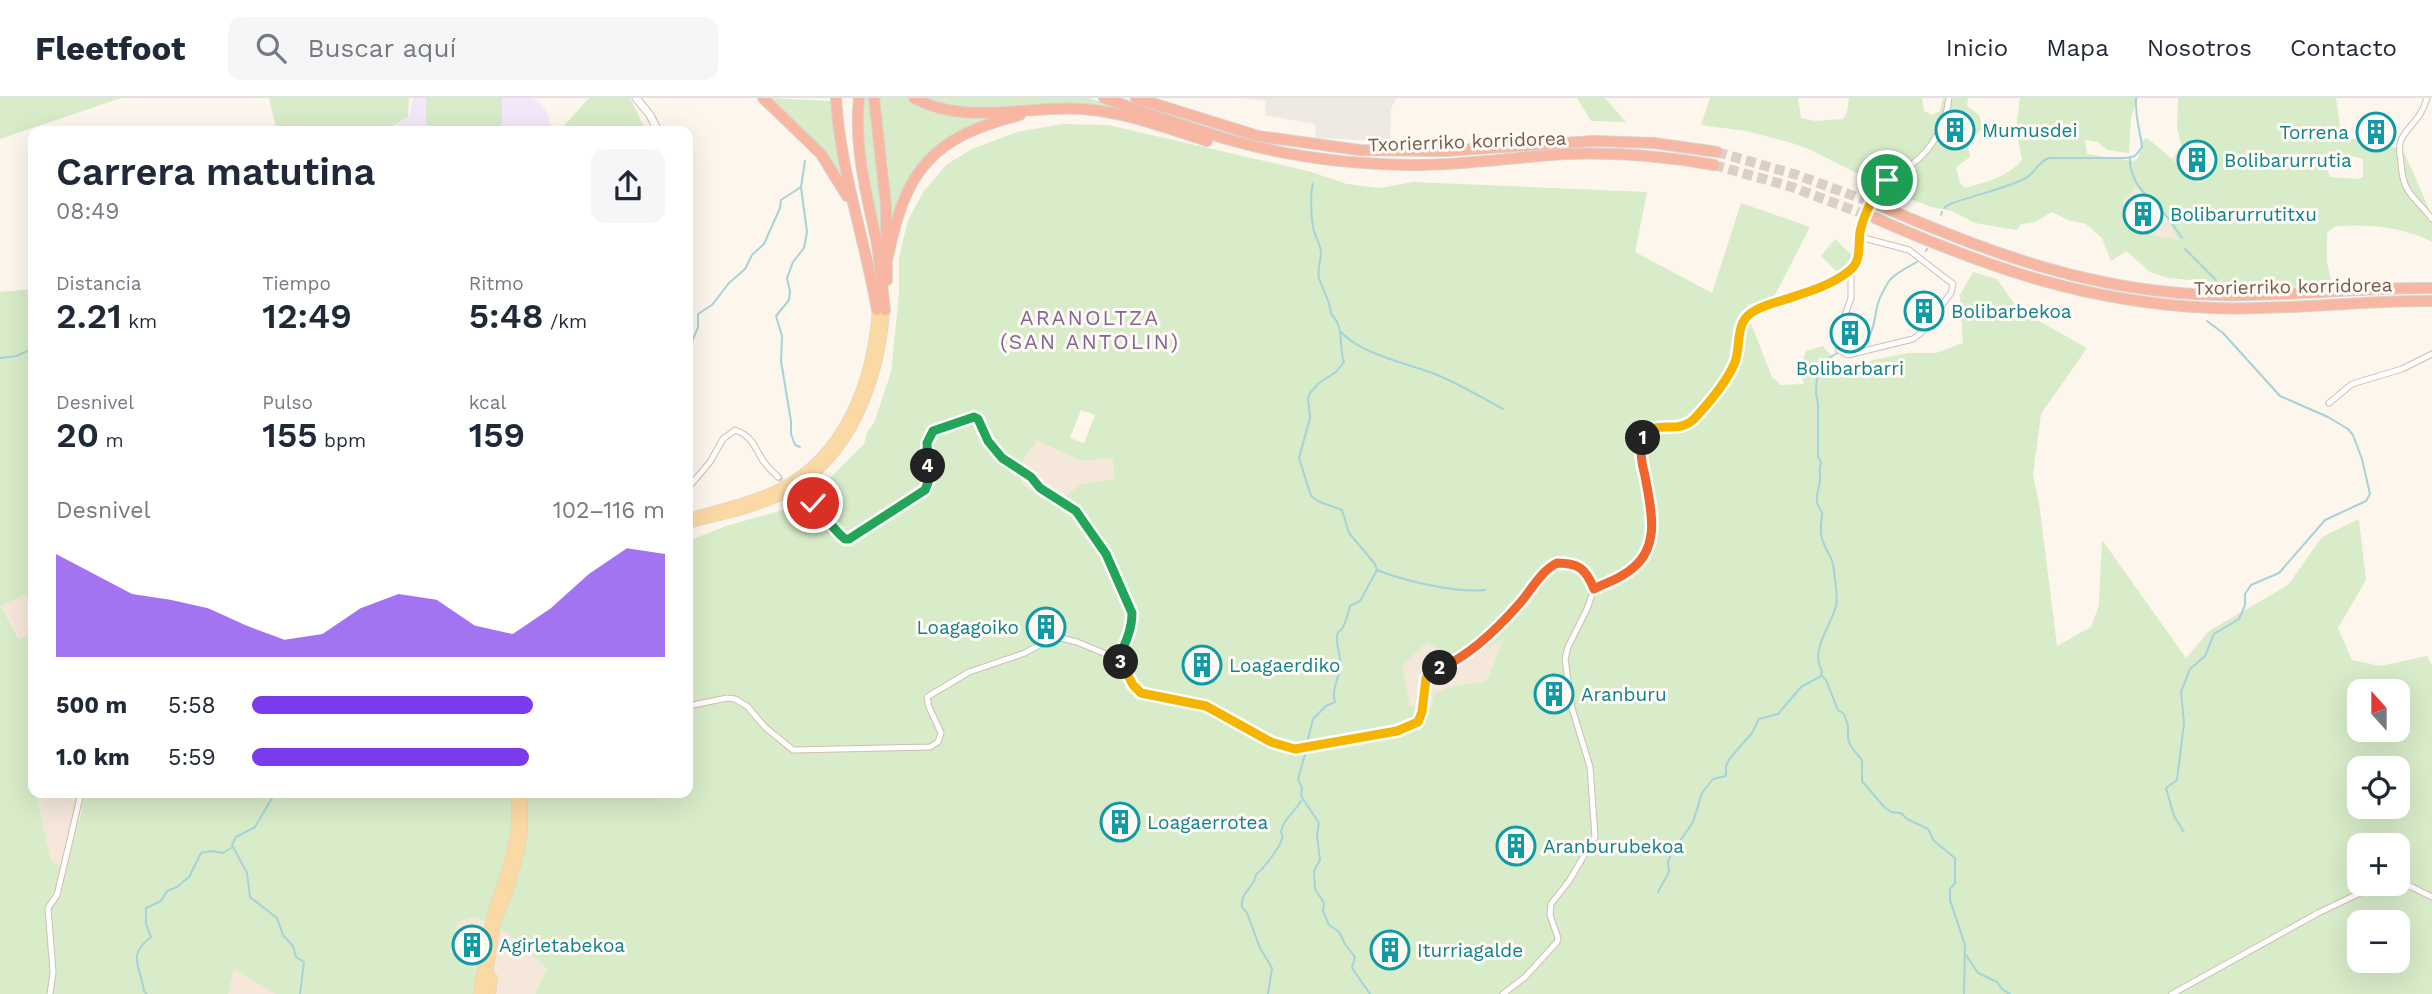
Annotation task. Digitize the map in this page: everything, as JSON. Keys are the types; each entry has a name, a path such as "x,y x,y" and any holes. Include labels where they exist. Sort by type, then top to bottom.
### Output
{"highway":[{"path":"764,98 829,163 860,227"},
{"path":"836,98 844,164 881,310"},
{"path":"853,98 853,164 873,256 881,310"},
{"path":"859,98 858,154 876,241 881,310"},
{"path":"874,98 884,179 888,257"},
{"path":"914,98 940,109 963,112 1067,109 1118,115 1263,155 1314,162 1358,163"},
{"name":"Txorierriko korridorea","path":"1104,98 1233,141 1285,153 1358,163 1434,164 1568,154 1606,154 1653,156 1714,165"},
{"name":"Txorierriko korridorea","path":"1136,98 1236,131 1304,144 1359,150 1411,152 1557,142 1617,141 1717,152"},
{"path":"1158,98 1252,130 1304,144"},
{"path":"881,310 895,222 906,193 922,167 954,139 976,127 1021,114 1067,109"},
{"name":"Txorierriko korridorea","path":"1881,206 1959,240 2028,264 2076,277 2137,288 2254,296 2432,288"},
{"name":"Txorierriko korridorea","path":"1875,218 1954,252 2024,277 2126,300 2241,309 2432,301"}],"main road":[{"path":"693,516 773,491 803,474 823,455 844,425 864,382 881,310"},
{"path":"693,523 776,498 807,479 828,459 849,432 867,396 880,356 881,310"},
{"path":"478,994 487,936 516,836 516,798"},
{"path":"485,994 497,920 514,872 522,836 527,830 525,798"},
{"path":"491,994 497,920"}],"street":[{"path":"637,98 653,126"},
{"path":"1503,994 1517,984 1557,942 1550,915 1551,904 1569,881 1595,837 1590,767 1573,708 1565,659 1594,589 1628,572 1640,561 1651,542 1654,529 1641,446 1645,433 1655,428 1681,427 1700,412 1735,362 1742,323 1751,312 1819,289 1851,270 1858,259 1865,217 1882,186 1920,158 1941,130 1950,98"},
{"path":"2427,98 2420,118 2402,140 2400,147 2406,190 2432,219"},
{"path":"1851,270 1852,298 1838,335 1841,351 1858,354 1913,339 1922,332 1951,293 1952,284 1946,277 1909,250 1860,237"},
{"path":"2329,403 2352,384 2402,369 2432,354"},
{"path":"803,498 828,517 839,534 849,539 925,490 929,480 927,443 933,431 974,417 978,419 988,441 1002,458 1031,477 1040,488 1071,506 1102,548 1132,613 1126,643 1118,659"},
{"path":"693,482 723,439 735,430 754,443 761,458 778,477"},
{"path":"693,705 727,698 735,699 747,706 756,718 793,750 833,747 859,750 930,747 937,742 941,733 929,707 928,697 969,672 1025,653 1050,639 1061,638 1118,659 1133,685 1141,693 1206,706 1271,742 1295,749 1313,747 1397,731 1418,722 1422,712 1426,678 1454,662 1497,626 1551,566 1557,563 1578,565 1584,569 1594,589"},
{"path":"50,994 53,972 48,908 57,895 80,798"},
{"path":"2410,886 2432,897"},
{"path":"2172,994 2354,896"}],"shaded area":[{"path":"413,98 532,98 539,102 548,114 551,126 394,126 409,117"},
{"path":"1238,98 1396,98 1391,109 1390,141 1316,138 1315,124 1265,115 1266,101"},
{"path":"2199,146 2207,154 2214,168 2201,183 2172,158 2182,147"},
{"path":"2133,189 2139,191 2172,227 2177,240 2154,235 2146,224 2124,207 2123,201"},
{"path":"1036,441 1081,461 1112,458 1115,479 1081,484 1057,503 1022,484 1024,458"},
{"path":"25,594 28,600 28,637 20,639 1,605"},
{"path":"1503,638 1490,674 1484,682 1458,685 1431,708 1410,707 1403,666 1427,642 1448,656 1489,648"},
{"path":"37,798 85,798 63,868 51,861"},
{"path":"475,917 506,932 547,969 535,994 495,994 472,968 450,952 458,922"},
{"path":"273,950 298,994 228,994 238,954"}],"green space":[{"path":"0,98 121,98 38,126 28,126 28,130 0,139"},
{"path":"269,98 409,98 408,117 393,126 276,126"},
{"path":"426,98 502,98 502,125 426,124"},
{"path":"589,98 630,98 644,126 564,126"},
{"path":"768,98 830,101 830,98 833,98 844,181 827,157"},
{"path":"861,98 870,98 873,112 884,242 863,152"},
{"path":"879,98 908,98 922,107 945,114 1000,115 973,124 955,134 902,193 891,222 888,167"},
{"path":"921,98 1088,98 1116,107 1115,110 1092,104 1067,103 964,108"},
{"path":"1577,98 1605,98 1626,122 1591,121"},
{"path":"1710,98 1798,98 1801,118 1816,121 1843,119 1849,98 1922,98 1924,111 1932,115 1940,111 1943,98 1968,98 1967,106 1979,115 1983,129 1967,142 1970,157 1956,167 1960,183 1965,188 2002,175 2022,160 2016,129 2020,98 2138,98 2131,118 2129,153 2107,150 2098,142 2085,140 2087,154 2134,161 2138,158 2142,141 2147,138 2201,183 2207,179 2213,166 2201,147 2182,147 2177,128 2178,98 2336,98 2344,137 2398,148 2405,154 2432,216 2432,242 2384,227 2334,227 2327,233 2327,262 2331,280 2325,286 2259,286 2168,278 2150,272 2126,251 2111,261 2102,238 2086,224 2068,220 2052,212 2035,222 2021,224 2017,230 1975,223 1952,211 1931,207 1900,195 1792,143 1746,131 1701,125","holes":["2334,155 2363,159 2363,177 2330,177 2326,167 2328,158","2135,188 2166,220 2177,240 2154,235 2146,224 2124,207 2123,201"]},
{"path":"1062,124 1108,125 1308,171 1347,184 1380,188 1413,182 1647,192 1635,252 1712,293 1741,203 1810,227 1774,297 1748,305 1746,311 1772,377 1781,385 1804,384 1800,368 1806,351 1823,346 1847,374 1873,360 1908,353 1936,353 1963,343 1960,295 1973,272 1997,279 2018,309 2087,348 2041,414 2033,475 2057,646 2091,627 2099,605 2102,540 2186,658 2209,631 2288,585 2322,537 2359,519 2366,580 2338,628 2352,660 2380,666 2427,656 2432,666 2432,994 535,994 547,969 506,932 475,917 458,922 450,952 497,984 495,994 276,994 234,969 228,994 0,994 0,292 28,289 28,600 25,594 1,606 19,639 28,636 28,798 37,798 51,861 63,868 84,798 693,798 693,539 726,526 790,508 821,487 864,444 891,372 899,294 899,257 908,220 924,191 947,164 972,149 1017,132","holes":["1081,410 1095,415 1084,443 1070,438","1037,441 1081,461 1112,458 1115,479 1081,484 1057,503 1022,484 1024,458","1503,639 1490,674 1484,682 1458,685 1434,693 1431,708 1410,707 1403,666 1427,642 1448,656 1489,648"]},
{"path":"1835,239 1852,255 1848,266 1837,272 1821,256"}],"waterway":[{"path":"1944,208 2024,179 2049,158 2135,156 2142,147 2136,98"},
{"path":"2130,158 2133,177 2138,185 2169,219 2182,238"},
{"path":"800,447 795,445 791,434 781,361 782,336 776,316 789,300 787,278 793,262 804,248 807,232 801,187 805,161"},
{"path":"1307,743 1313,719 1326,706 1335,702 1334,692 1340,664 1338,632 1343,627 1350,606 1360,601 1377,570 1349,533 1342,510 1311,496 1299,458 1310,418 1310,393 1344,362 1340,330 1331,314 1319,278 1321,252 1312,221 1313,184"},
{"path":"693,340 698,327 698,314 712,305 729,283 745,269 752,255 764,244 781,200 801,187"},
{"path":"2185,249 2216,280"},
{"path":"1844,351 1858,347 1868,339 1879,300 1889,281 1917,262"},
{"path":"2184,832 2174,816 2166,788 2177,780 2184,723 2181,692 2190,669 2205,656 2214,634 2239,619 2245,605 2245,594 2251,585 2279,573 2325,520 2366,501 2370,494 2362,459 2348,429 2280,396 2223,333 2207,321"},
{"path":"1341,332 1349,340 1372,352 1435,374 1503,409"},
{"path":"0,358 17,356 28,350"},
{"path":"1839,352 1829,358 1817,375 1818,457 1821,462 1817,500 1822,512 1822,537 1833,567 1836,597 1836,606 1818,655 1821,675 1826,680 1838,710 1844,714 1848,726 1848,740 1862,760 1862,781 1885,808 1901,813 1907,819 1928,829 1934,841 1955,858 1955,883 1950,889 1950,900 1965,945 1964,994"},
{"path":"1377,570 1430,585 1460,590 1485,590"},
{"path":"1658,892 1669,872 1671,854 1693,822 1702,793 1713,779 1726,776 1726,766 1730,758 1752,733 1759,719 1778,714 1801,687 1821,676"},
{"path":"1306,751 1298,779 1302,788 1301,796 1319,823 1317,836 1320,860 1314,871 1315,889 1324,903 1323,911 1329,925 1339,932 1355,957 1352,968 1370,994"},
{"path":"272,798 255,827 236,837 232,845 247,873 250,897 277,918 283,935 293,946 296,957 304,962 300,994"},
{"path":"1268,994 1272,968 1260,948 1242,902 1256,874 1278,847 1282,839 1283,824 1301,801"},
{"path":"147,994 137,962 139,950 151,937 146,924 146,908 161,901 167,891 189,877 201,853 223,853 231,848"},
{"path":"1966,955 1978,973 1997,982 2010,994"}],"tunnel":[{"path":"1717,152 1797,175 1881,206"},
{"path":"1714,165 1792,187 1874,218"},
{"path":"778,477 803,498"}],"place":[{"name":"Mumusdei","path":"1955,130"},
{"name":"Torrena","path":"2376,132"},
{"name":"Bolibarurrutia","path":"2197,160"},
{"name":"Bolibarurrutitxu","path":"2143,214"},
{"name":"Bolibarbekoa","path":"1924,311"},
{"name":"Bolibarbarri","path":"1850,333"},
{"name":"Loagagoiko","path":"1046,627"},
{"name":"Loagaerdiko","path":"1202,665"},
{"name":"Aranburu","path":"1554,694"},
{"name":"Loagaerrotea","path":"1120,822"},
{"name":"Aranburubekoa","path":"1516,846"},
{"name":"Agirletabekoa","path":"472,945"},
{"name":"Iturriagalde","path":"1390,950"}],"district":[{"name":"ARANOLTZA (SAN ANTOLIN)","path":"1090,330"}],"route":[{"path":"813,503 828,517 839,534 849,539 925,490 929,480 927,443 933,431 974,417 978,419 993,449 1013,467 1031,477 1040,488 1071,506 1102,548 1132,613 1126,643 1118,659 1135,688 1141,693 1206,706 1271,742 1295,749 1397,731 1418,722 1422,712 1426,678 1454,662 1497,626 1517,607 1551,566 1557,563 1578,565 1589,576 1594,589 1628,572 1640,561 1651,542 1654,529 1642,462 1641,446 1645,433 1655,428 1687,425 1700,412 1735,362 1742,323 1751,312 1819,289 1851,270 1858,259 1865,217 1876,193 1887,180"}]}
